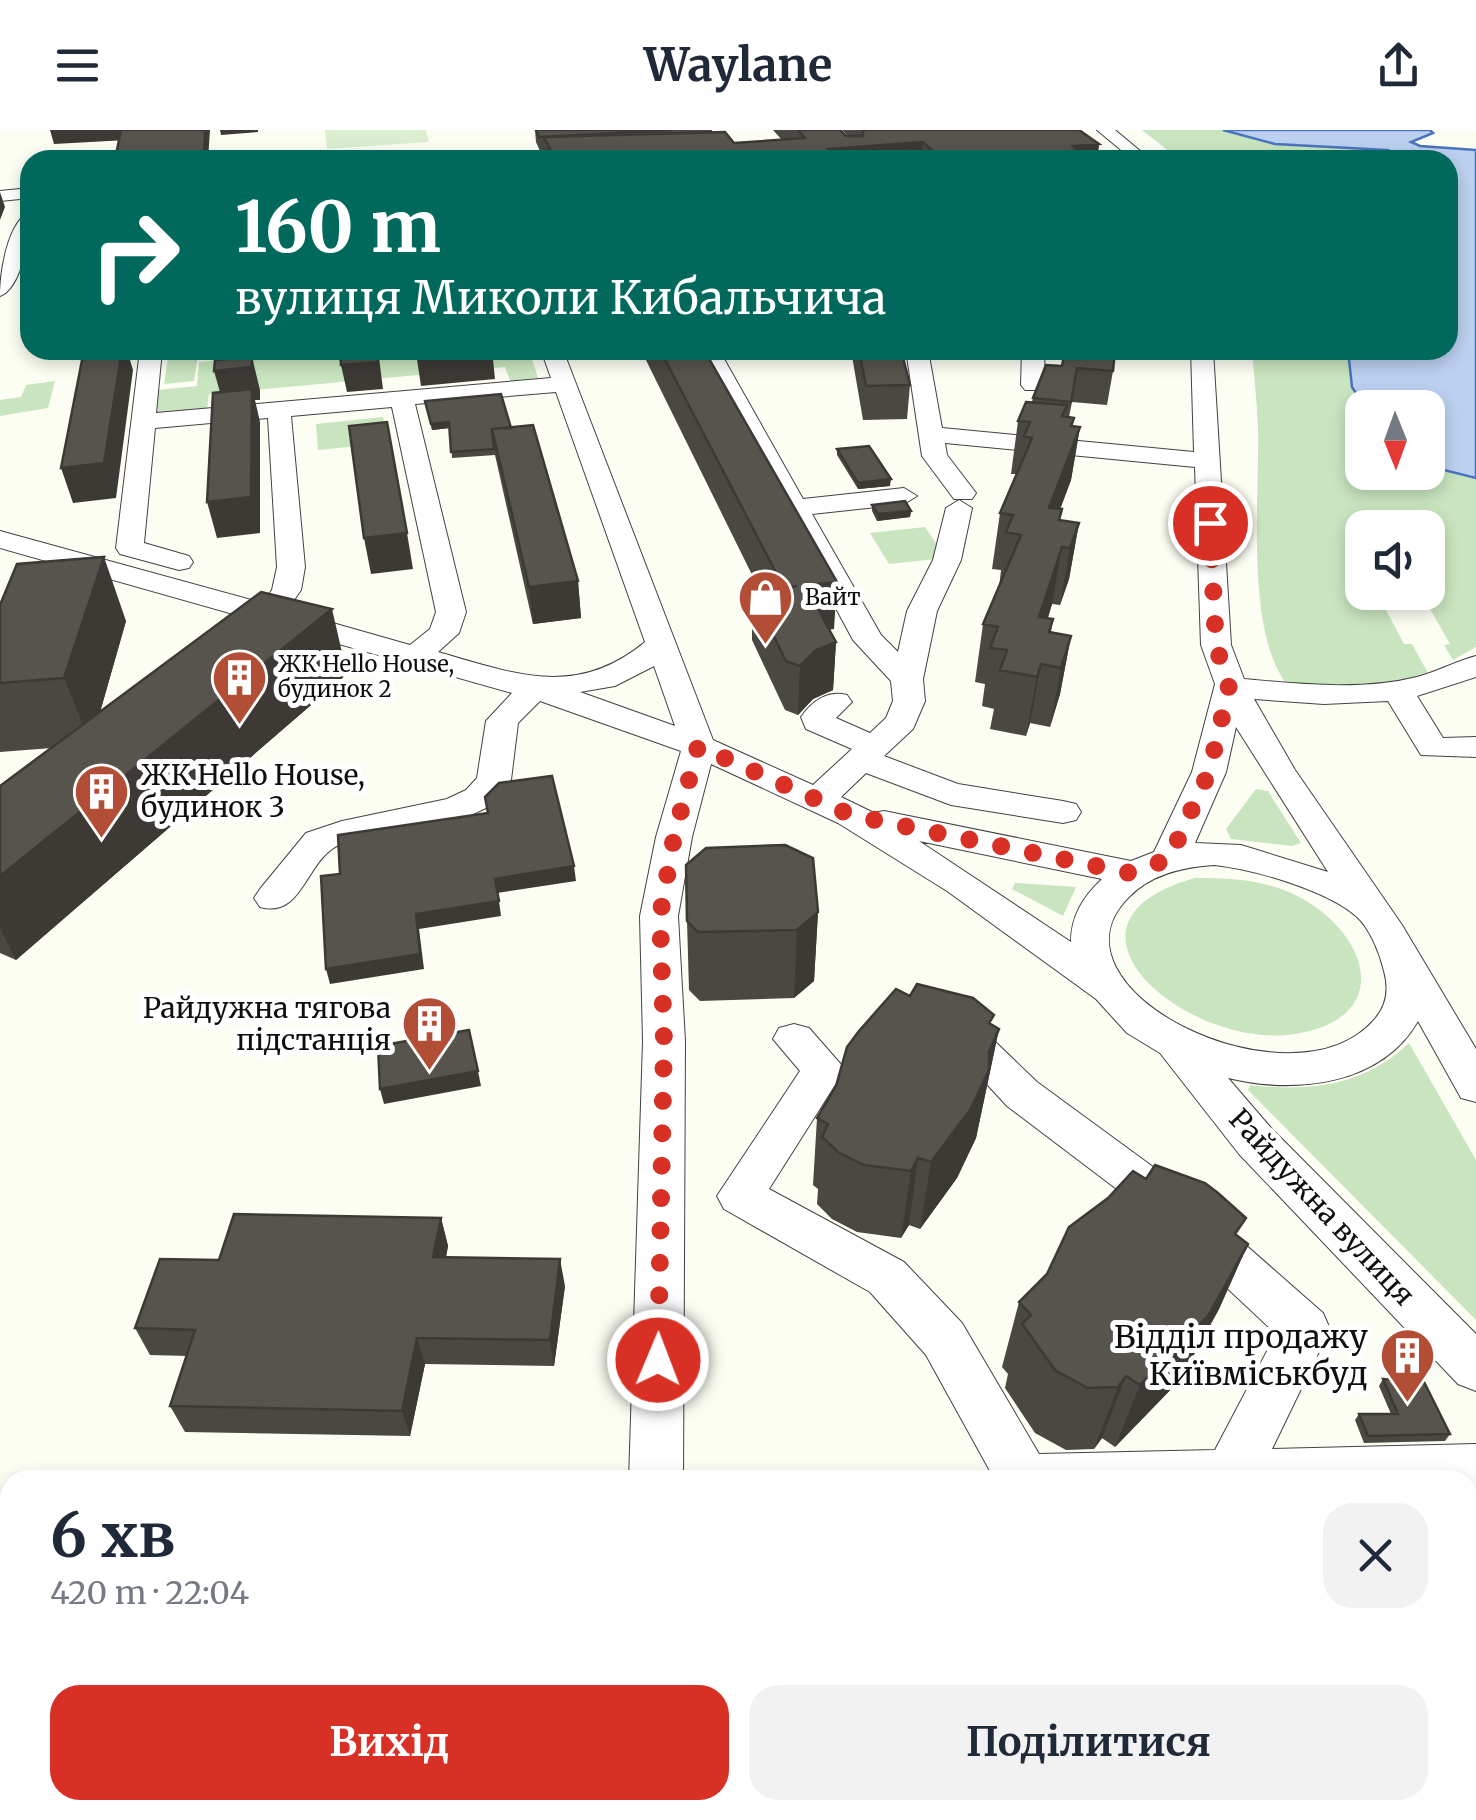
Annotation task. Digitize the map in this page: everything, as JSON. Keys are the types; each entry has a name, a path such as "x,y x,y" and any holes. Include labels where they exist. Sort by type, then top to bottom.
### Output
{"street":[{"path":"1105,130 1130,150"},
{"path":"0,290 20,242"},
{"path":"150,360 130,548 416,656 584,703 698,746 835,807 960,882 1108,989 1136,1018 1174,1042 1225,1062 1280,1070 1330,1066 1372,1049 1398,1023 1407,991 1400,956"},
{"path":"556,360 698,746 674,837 660,916 664,1041 656,1470"},
{"path":"713,360 868,640 908,679"},
{"path":"835,807 870,754 901,722 910,700 908,679 922,611 947,560 961,500 935,456 918,360"},
{"path":"1033,360 1033,385"},
{"path":"1203,360 1216,645 1229,688 1369,906 1476,1086"},
{"path":"142,422 564,384"},
{"path":"402,398 452,612 444,633 416,656"},
{"path":"278,602 291,567 279,410"},
{"path":"929,434 1208,461"},
{"path":"794,508 904,496"},
{"path":"0,539 278,602"},
{"path":"274,898 319,842 342,832 457,808 478,798 494,780 502,721 533,689 604,679 636,664 662,643"},
{"path":"1398,692 1427,687 1476,665"},
{"path":"1229,688 1295,693 1476,691"},
{"path":"1169,859 1209,772 1229,688"},
{"path":"1398,692 1433,748 1476,747"},
{"path":"836,702 817,717 818,722 870,754 952,794 1063,812"},
{"path":"835,807 1130,873"},
{"path":"1108,989 1094,962 1089,935 1094,910 1108,890 1130,873 1169,859 1216,855 1267,862 1369,906"},
{"path":"794,1039 824,1070 740,1196 887,1278 944,1338 1021,1470"},
{"name":"Райдужна вулиця","path":"1174,1042 1254,1141 1476,1368"},
{"path":"970,1043 1022,1094 1159,1196 1306,1329 1233,1470"}],"green space":[{"path":"325,130 426,130 429,142 327,149"},
{"path":"1142,130 1223,130 1275,144 1387,150 1167,150"},
{"path":"168,360 197,360 194,381 164,384"},
{"path":"532,360 538,378 510,381 505,367 209,394 207,409 155,414 158,390 197,386 199,362"},
{"path":"1253,360 1349,360 1354,390 1345,390 1345,490 1445,490 1445,470 1476,478 1476,647 1453,660 1444,645 1450,644 1431,610 1445,610 1445,510 1345,510 1345,610 1386,610 1404,644 1412,644 1428,673 1392,684 1289,687 1265,634 1257,525 1258,428"},
{"path":"55,381 48,408 0,416 0,400 21,397 26,385"},
{"path":"383,417 387,443 318,450 316,424"},
{"path":"925,527 946,558 889,564 870,533"},
{"path":"1256,789 1268,791 1301,843 1292,846 1231,839 1226,829"},
{"path":"1195,878 1238,880 1279,888 1328,917 1357,956 1361,977 1358,996 1346,1012 1325,1026 1295,1034 1254,1034 1212,1023 1174,1004 1145,979 1128,952 1128,924 1149,898"},
{"path":"1015,883 1076,887 1063,916 1012,889"},
{"path":"1409,1043 1476,1160 1476,1320 1248,1090 1250,1085 1294,1087 1335,1083 1374,1069"}],"water":[{"path":"1223,130 1430,130 1433,133 1411,142 1476,150 1476,478 1445,470 1445,390 1352,387 1349,360 1458,360 1458,150 1275,144"}],"building":[{"path":"121,130 205,130 204,150 117,150"},
{"path":"536,130 673,130 539,137"},
{"path":"798,130 840,130 846,136 863,136 863,130 1079,130 1099,144 1073,146 1077,150 932,150 923,142 829,150 551,150 544,137 725,132 734,143 805,138"},
{"path":"82,360 120,360 104,463 61,468"},
{"path":"215,360 252,360 252,367 214,371"},
{"path":"341,360 378,360 378,362 341,365"},
{"path":"665,360 710,360 837,582 805,585 836,642 816,650 800,666 786,661 752,592 784,588"},
{"path":"861,360 904,360 910,385 866,386"},
{"path":"1063,360 1114,360 1113,371 1077,368 1071,402 1033,398 1046,365 1062,366"},
{"path":"252,389 251,497 207,502 213,393"},
{"path":"501,394 511,428 492,429 494,449 451,452 449,422 431,424 425,401"},
{"path":"1026,402 1067,405 1062,416 1074,418 1071,426 1080,427 1049,508 1062,509 1059,520 1079,523 1070,548 1062,547 1039,617 1053,619 1049,632 1071,636 1061,668 1041,664 1037,677 1000,670 1007,650 990,648 998,627 983,624 1021,535 1006,532 1013,515 1000,513 1032,438 1024,436 1030,422 1018,421"},
{"path":"387,422 407,533 364,538 349,426"},
{"path":"533,425 578,581 529,587 492,429"},
{"path":"869,446 891,479 858,483 837,449"},
{"path":"905,501 911,511 878,514 872,505"},
{"path":"104,557 64,678 0,683 0,605 17,564"},
{"path":"261,592 332,609 0,876 0,786"},
{"path":"552,776 574,866 495,879 499,901 416,914 420,954 326,969 321,876 340,874 338,835 488,813 485,797 499,783"},
{"path":"785,845 813,858 818,912 797,930 698,932 687,921 686,865 706,848"},
{"path":"917,984 973,998 994,1015 989,1023 999,1029 989,1052 989,1070 970,1110 931,1162 918,1158 911,1171 864,1165 838,1152 822,1137 828,1124 817,1118 836,1086 847,1047 896,989 910,996"},
{"name":"Райдужна тягова пiдстанцiя","path":"469,1030 478,1071 380,1089 378,1046"},
{"path":"1155,1165 1205,1183 1218,1193 1246,1218 1235,1234 1248,1244 1208,1316 1140,1385 1126,1376 1118,1387 1088,1388 1055,1370 1022,1324 1031,1315 1019,1302 1047,1274 1069,1227 1108,1198 1133,1171 1146,1179"},
{"path":"234,1214 441,1218 433,1257 560,1259 550,1340 417,1338 402,1411 170,1406 195,1330 135,1328 160,1259 219,1260"},
{"path":"1383,1379 1424,1382 1450,1434 1368,1436 1359,1414 1398,1414"}],"place":[{"name":"Вайт","path":"766,646"},
{"name":"ЖК Hello House, будинок 2","path":"239,726"},
{"name":"ЖК Hello House, будинок 3","path":"102,840"},
{"name":"Райдужна тягова пiдстанцiя","path":"430,1073"},
{"name":"Відділ продажу Київміськбуд","path":"1407,1404"}],"route":[{"path":"658,1360 664,1041 660,916 674,837 698,746 851,815 1130,873 1169,859 1209,772 1229,688 1216,645 1210,523"}]}
